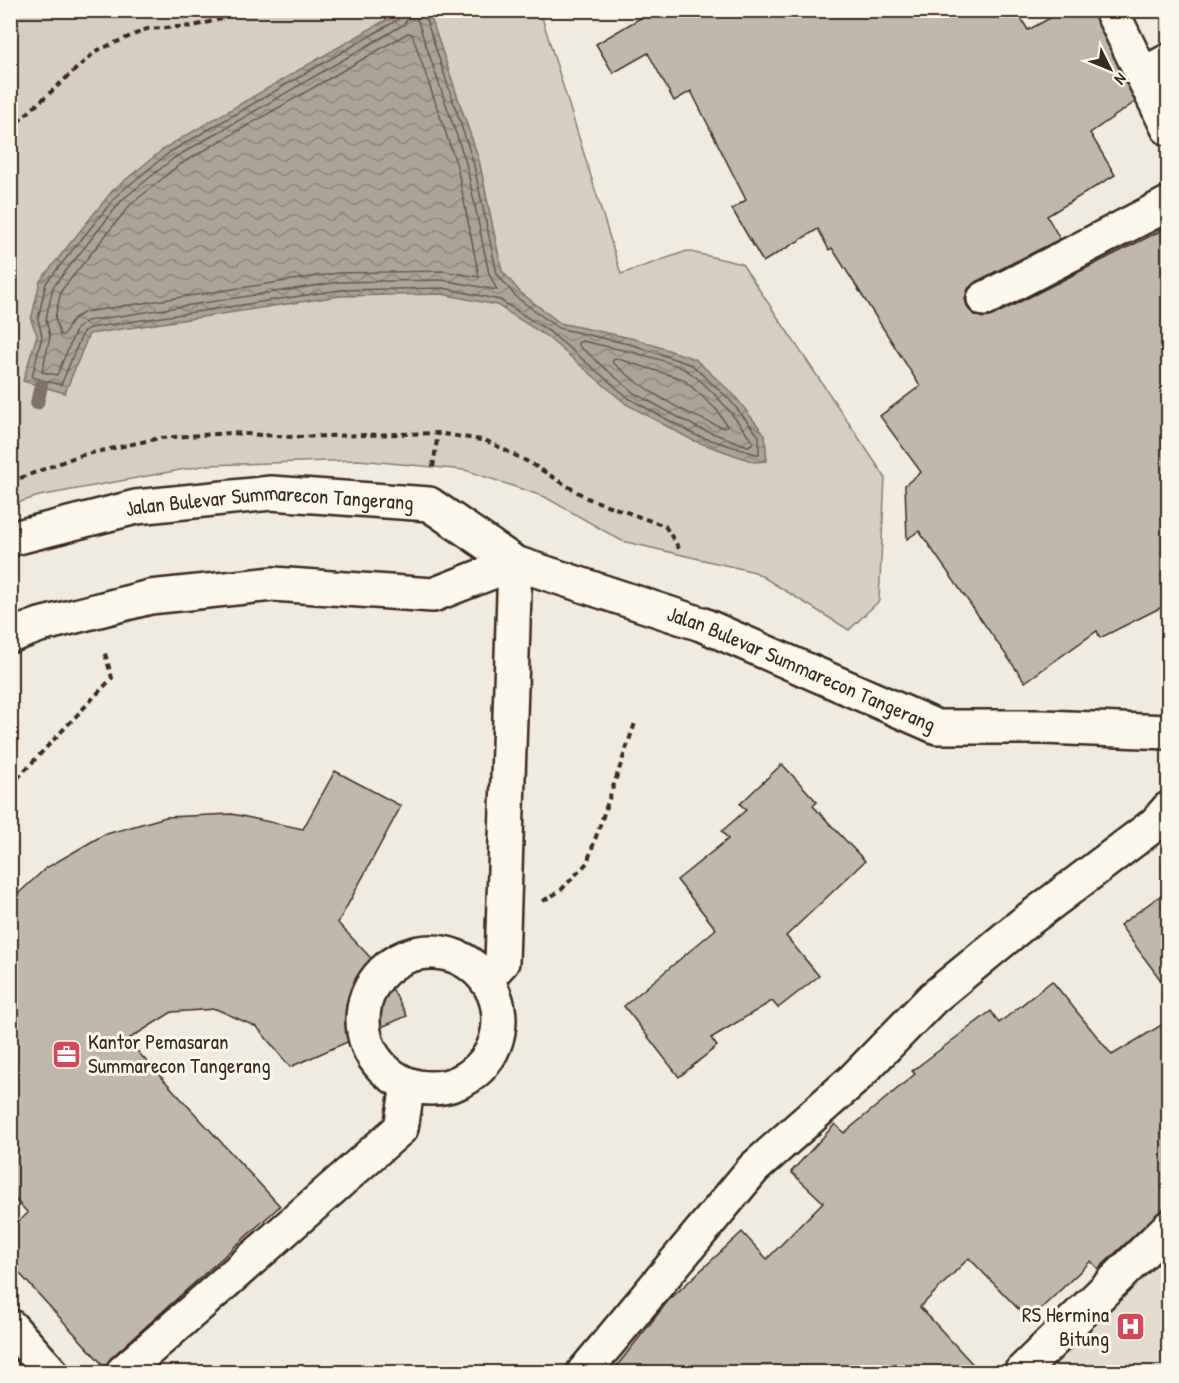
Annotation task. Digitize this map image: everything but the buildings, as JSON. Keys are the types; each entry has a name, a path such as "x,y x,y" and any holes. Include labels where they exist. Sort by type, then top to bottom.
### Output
{"street":[{"path":"1111,10 1155,68 1168,128"},
{"path":"984,299 1168,204"},
{"name":"Jalan Bulevar Summarecon Tangerang","path":"10,539 135,507 272,493 429,504 515,563 701,624 937,727 1044,727 1168,732"},
{"path":"10,636 40,625 150,597 273,584 433,595 515,563 502,962 487,978"},
{"path":"584,1372 754,1168 854,1079 933,998 1024,922 1155,824 1168,809"},
{"path":"431,950 462,958 487,978 498,1005 498,1034 486,1060 465,1080 437,1088 408,1085 381,1068 364,1041 362,1009 374,979 399,958 431,950"},
{"path":"123,1372 401,1128 408,1085"},
{"path":"1021,1372 1168,1228"},
{"path":"10,1326 51,1372"}],"path":[{"path":"10,129 96,51 147,29 194,26 221,19 237,10"},
{"path":"10,786 112,678 93,611"},
{"path":"503,902 536,905 560,891 587,863 635,723"}],"shaded area":[{"path":"18,10 540,11 621,274 687,251 742,264 885,477 879,601 849,630 755,572 622,541 545,497 465,470 358,460 207,465 39,496 11,505 10,16"},
{"name":"RS Hermina Bitung","path":"1154,1267 1168,1282 1168,1372 1043,1372"}],"water":[{"path":"401,11 429,12 479,160 502,271 520,292 560,323 635,339 695,359 734,395 765,435 767,461 754,462 692,440 626,404 546,336 497,305 442,294 340,296 89,334 65,393 23,381 37,335 31,320 40,281 113,190 166,147"}],"waterway":[{"path":"37,403 41,386"}],"place":[{"name":"Kantor Pemasaran Summarecon Tangerang","path":"67,1054"},
{"name":"RS Hermina Bitung","path":"1130,1327"}]}
